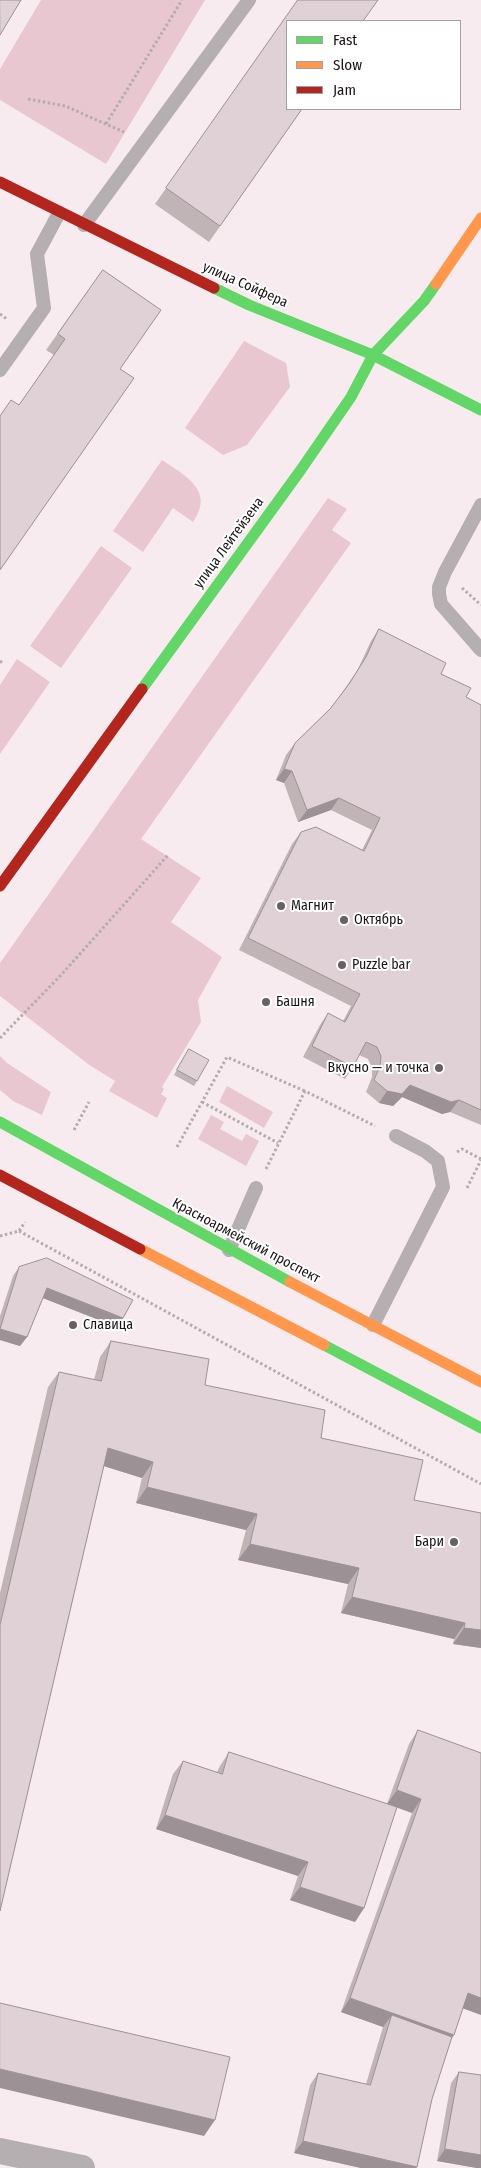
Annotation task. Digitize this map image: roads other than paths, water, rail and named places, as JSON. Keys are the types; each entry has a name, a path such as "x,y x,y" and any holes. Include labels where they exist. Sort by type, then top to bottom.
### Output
{"street":[{"name":"улица Сойфера","path":"0,182 59,213 249,305 373,355 481,410"},
{"name":"улица Лейтейзена","path":"0,886 300,471 351,397 373,355 424,301 481,218"},
{"name":"Красноармейский проспект","path":"0,1122 229,1250 481,1382"},
{"path":"0,1175 481,1428"},
{"path":"0,2151 82,2168"}],"lane":[{"path":"84,225 249,0"},
{"path":"0,370 44,308 36,254 59,213"},
{"path":"481,505 439,587 442,604 481,650"},
{"path":"374,1325 443,1186 438,1161 425,1151 396,1136"},
{"path":"229,1250 256,1188"}],"place":[{"name":"Магнит","path":"281,906"},
{"name":"Октябрь","path":"344,920"},
{"name":"Puzzle bar","path":"342,965"},
{"name":"Башня","path":"266,1002"},
{"name":"Вкусно — и точка","path":"439,1068"},
{"name":"Славица","path":"73,1325"},
{"name":"Бари","path":"454,1542"}]}
